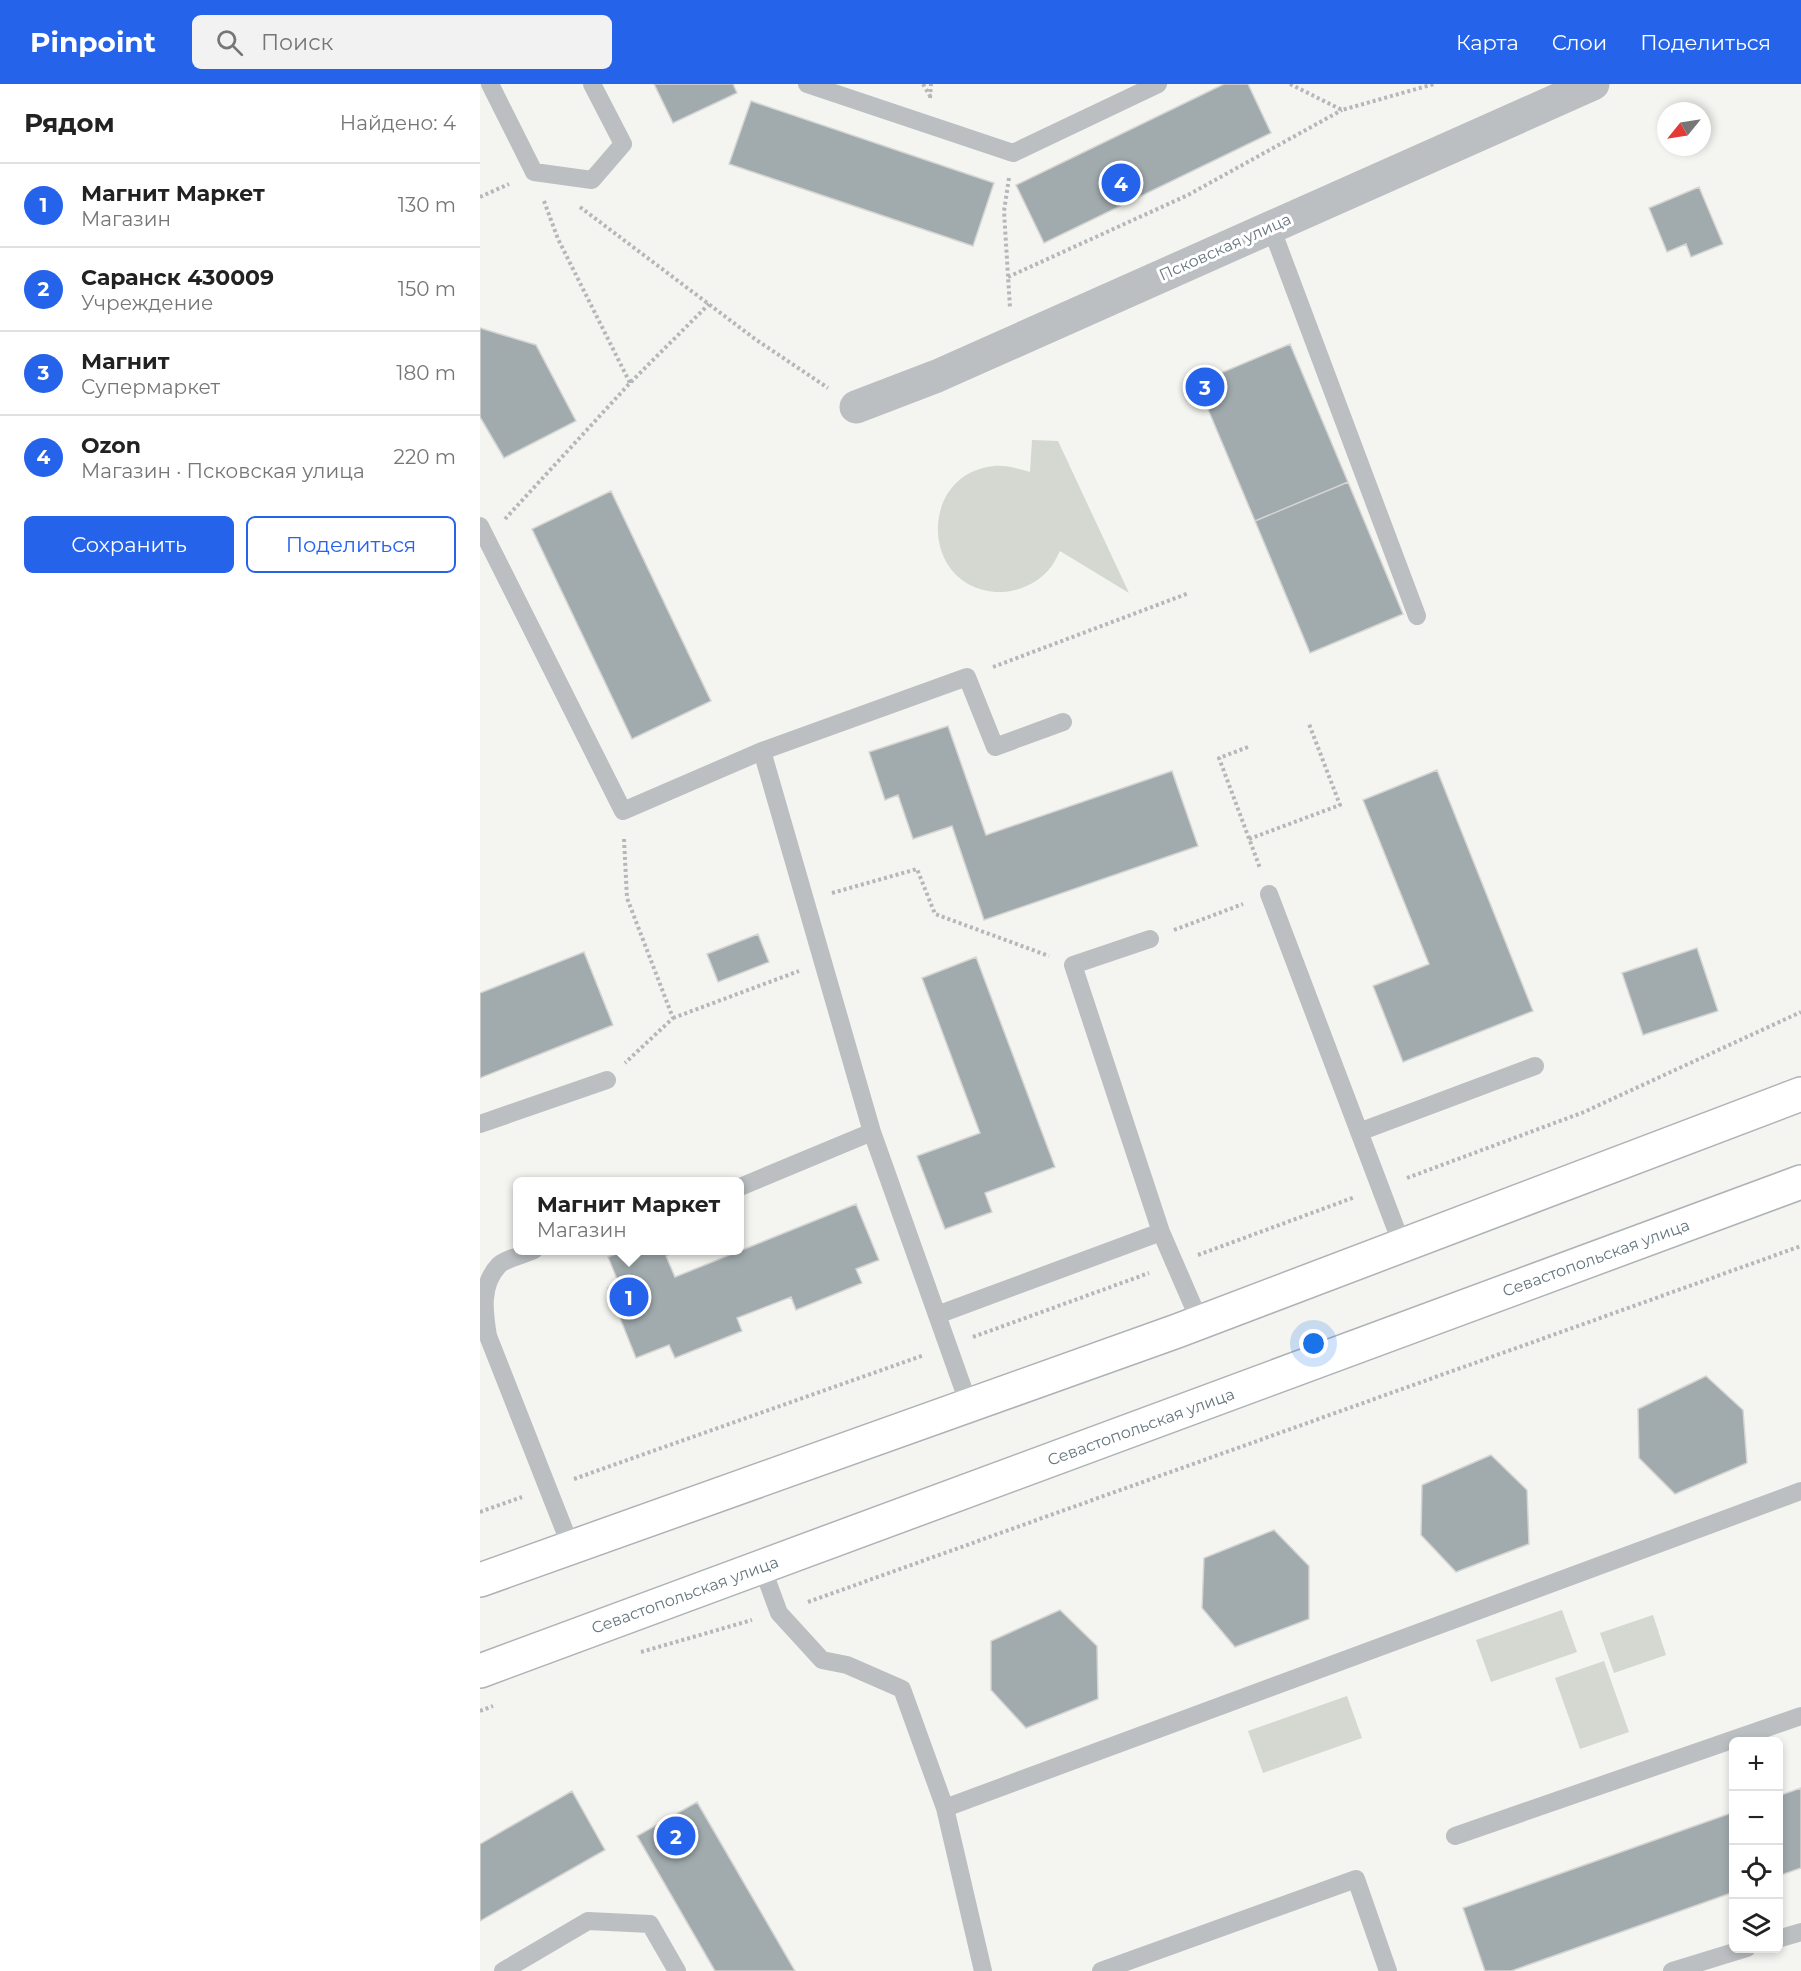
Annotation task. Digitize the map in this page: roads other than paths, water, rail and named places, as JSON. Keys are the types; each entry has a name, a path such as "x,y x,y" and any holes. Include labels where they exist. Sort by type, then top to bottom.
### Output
{"main road":[{"path":"480,1580 1200,1322 1801,1094"},
{"name":"Севастопольская улица","path":"480,1671 1801,1182"}],"street":[{"name":"Псковская улица","path":"856,407 937,376 1590,85"}],"lane":[{"path":"490,84 534,172 592,180 623,144 592,84"},
{"path":"807,84 1013,153 1158,84"},
{"path":"1271,227 1417,616"},
{"path":"483,533 623,811 762,751 967,677 995,747 1063,722"},
{"path":"762,751 872,1132 969,1405"},
{"path":"1269,894 1402,1245"},
{"path":"1150,939 1072,965 1161,1232 1200,1322"},
{"path":"1359,1132 1535,1066"},
{"path":"480,1124 607,1080"},
{"path":"744,1185 872,1132"},
{"path":"937,1315 1161,1232"},
{"path":"523,1255 499,1264 484,1279 482,1300 488,1336 572,1547"},
{"path":"945,1808 1801,1491"},
{"path":"762,1567 779,1613 822,1660 847,1665 902,1689 945,1808 983,1971"},
{"path":"1455,1836 1801,1716"},
{"path":"1101,1971 1356,1879 1388,1971"},
{"path":"503,1971 588,1921 650,1924 677,1971"},
{"path":"1783,1938 1801,1932"},
{"path":"1672,1971 1731,1953"}],"place":[{"name":"Ozon","path":"1121,183"},
{"name":"Магнит","path":"1205,387"},
{"name":"Магнит Маркет","path":"629,1297"},
{"name":"Саранск 430009","path":"676,1836"}]}
